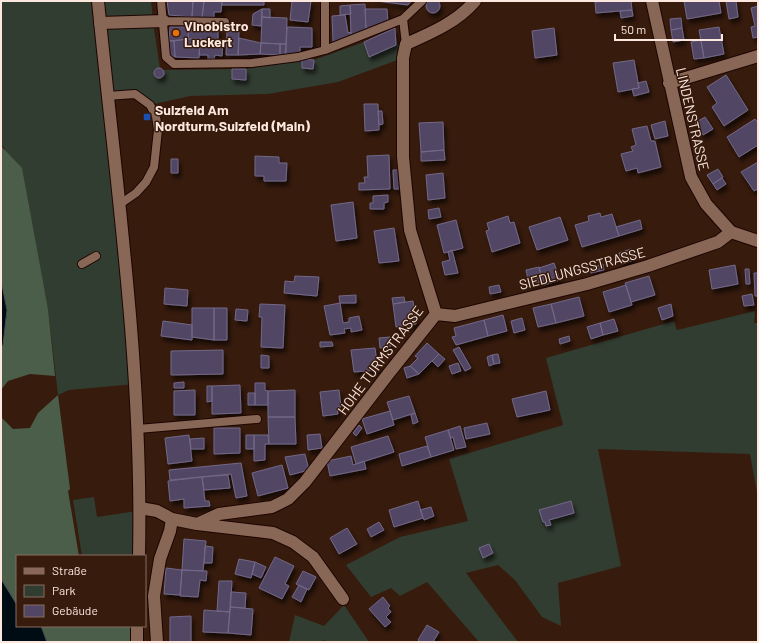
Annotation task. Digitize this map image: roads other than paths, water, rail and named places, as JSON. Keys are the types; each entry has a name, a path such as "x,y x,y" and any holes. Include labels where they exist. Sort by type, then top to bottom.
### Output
{"street":[{"path":"98,1 107,96 120,204 134,367 138,429 140,508 139,555"},
{"path":"406,44 454,20 466,11 475,1"},
{"name":"LINDENSTRASSE","path":"652,1 691,177 706,204 731,232"},
{"path":"100,23 164,21"},
{"name":"HOHE TURMSTRASSE","path":"196,524 219,514 272,507 288,499 296,492 436,314 410,230 403,157 403,58 406,44"},
{"path":"669,82 758,56"},
{"path":"731,232 758,241"},
{"name":"SIEDLUNGSSTRASSE","path":"436,314 455,316 587,284 648,266 718,242 731,232"},
{"path":"140,508 157,511 172,519 196,524 273,532 293,542 313,557 343,599"},
{"path":"157,642 154,596 160,559 170,531 172,519"},
{"path":"137,642 138,627"}],"lane":[{"path":"161,1 164,21 166,57 174,64 252,63 298,57 325,50 403,19 422,1"},
{"path":"325,1 325,50"},
{"name":"HOHE TURMSTRASSE","path":"403,19 406,44"},
{"path":"164,21 225,22"},
{"path":"107,96 135,94 150,105 156,116 158,130 154,167 146,182 136,193 120,204"},
{"path":"82,264 96,256"},
{"path":"138,429 257,419"}],"place":[{"name":"Vinobistro Luckert","path":"176,33"},
{"name":"Sulzfeld Am Nordturm,Sulzfeld (Main)","path":"147,117"}]}
